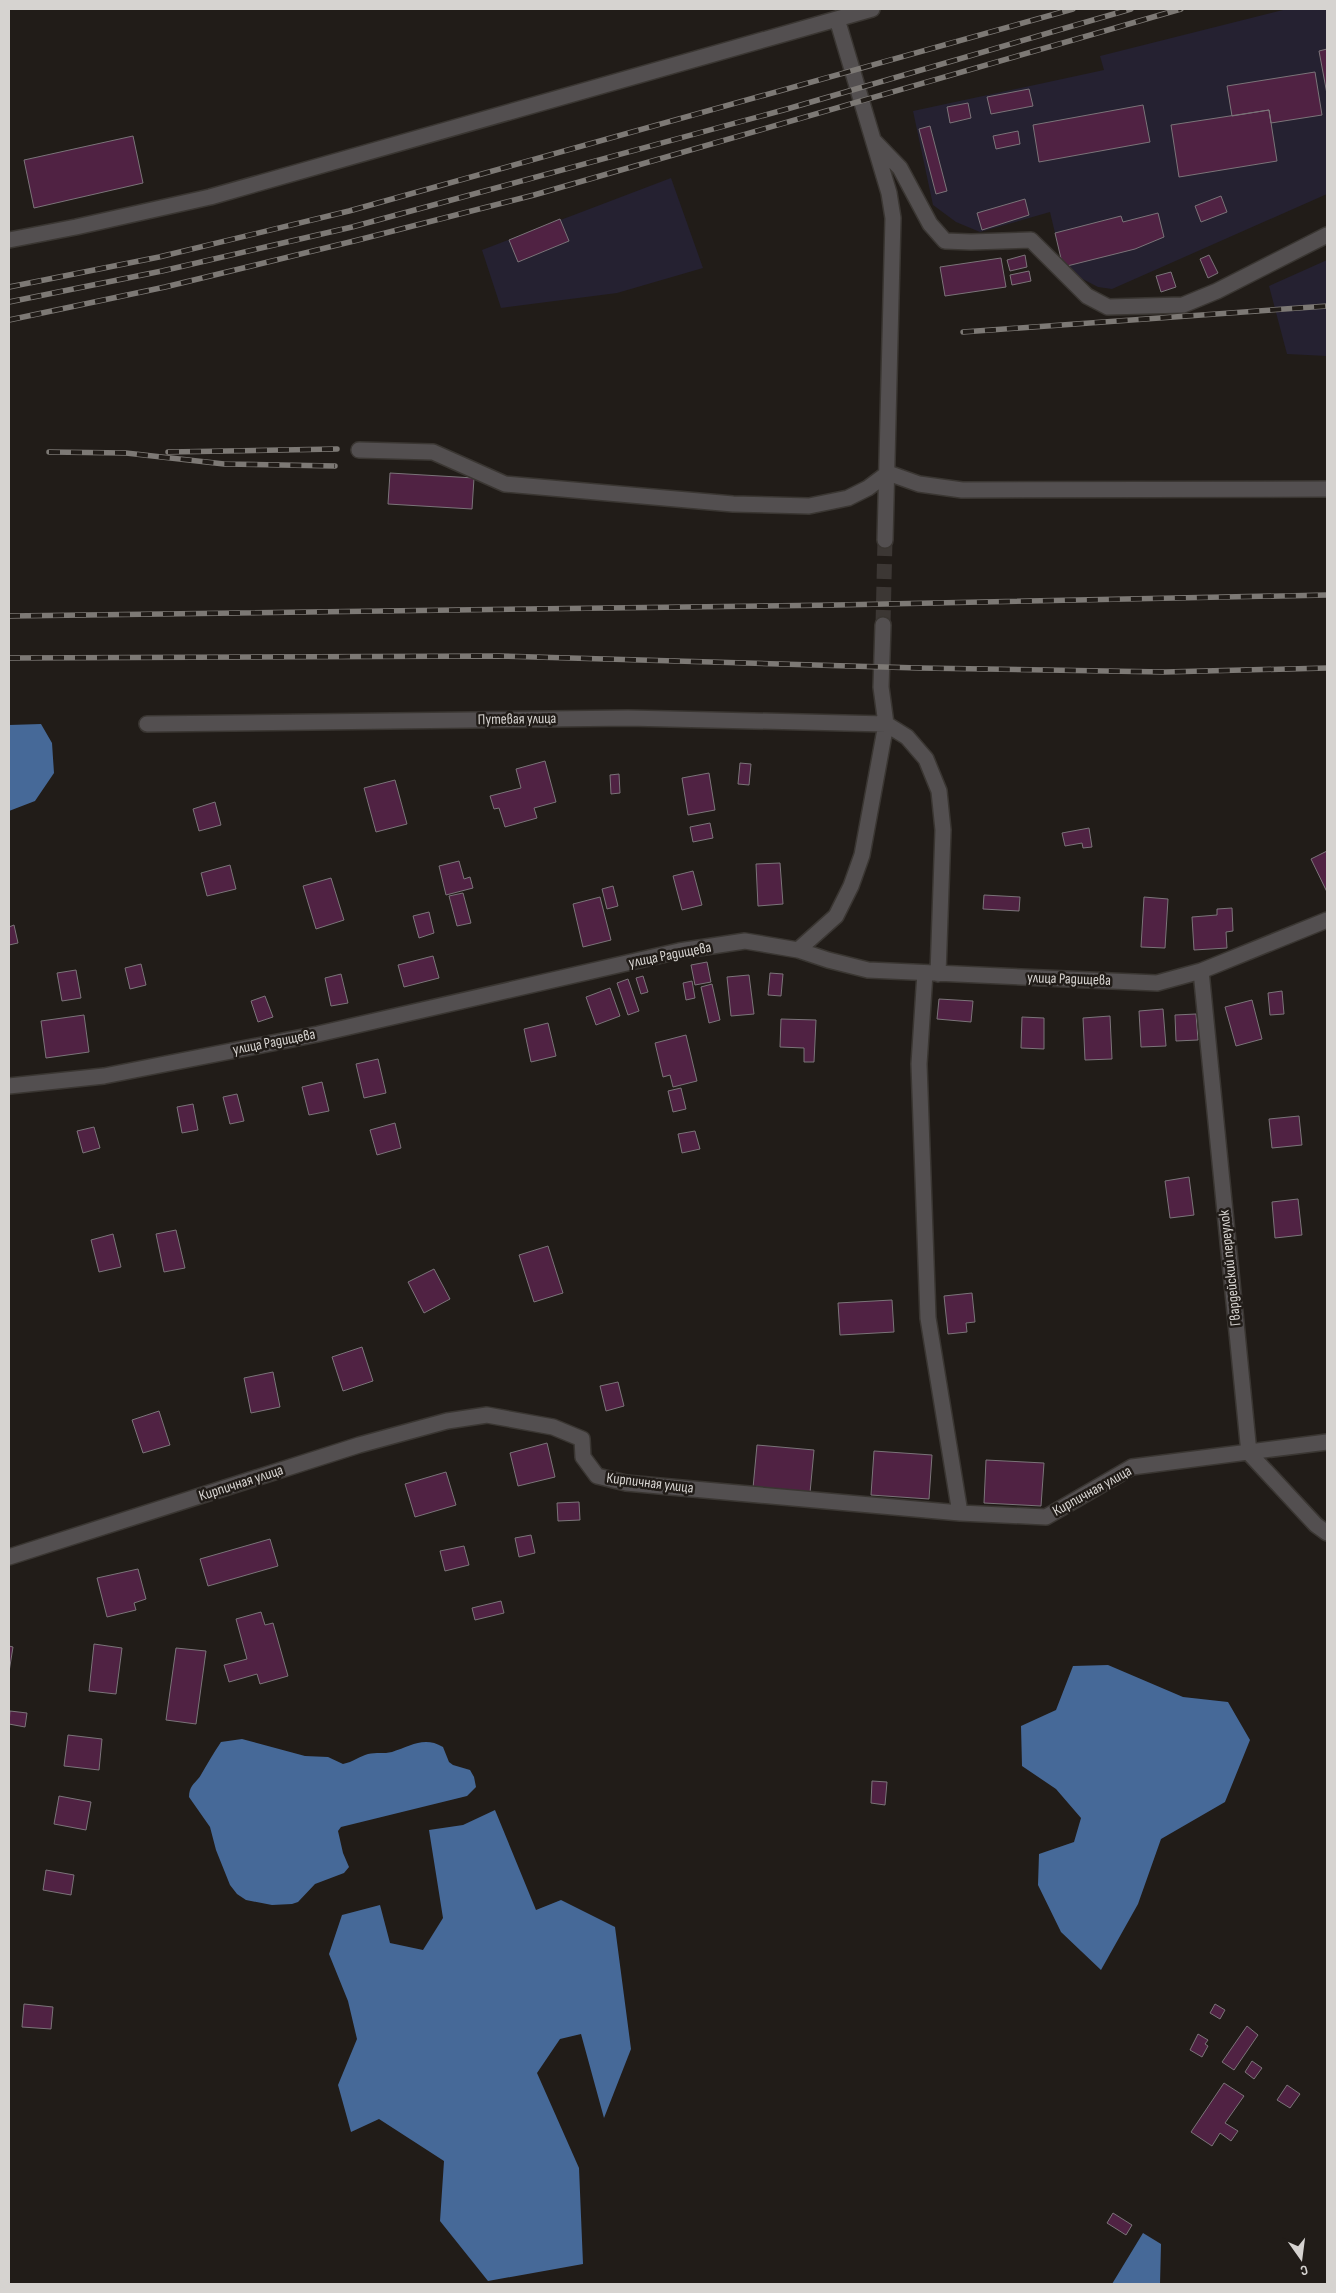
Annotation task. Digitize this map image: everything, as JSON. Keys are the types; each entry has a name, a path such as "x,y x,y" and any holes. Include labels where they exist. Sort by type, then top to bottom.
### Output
{"street":[{"path":"9,240 210,197 872,9"},
{"path":"837,19 875,142 889,193 893,218 885,540"},
{"path":"875,142 900,168 930,224 945,240 971,242 1031,240 1087,296 1108,307 1183,304 1217,291 1327,235"},
{"path":"359,450 433,452 505,484 733,504 809,506 848,498 868,488 888,473"},
{"path":"888,473 919,484 962,490 1327,489"},
{"path":"798,950 836,916 851,886 862,855 886,724 881,687 883,625"},
{"name":"Путевая улица","path":"147,724 628,718 886,724"},
{"path":"886,724 908,737 926,759 939,792 943,830 932,974 919,1064 928,1318 960,1514"},
{"name":"улица Радищева","path":"9,1086 104,1076 318,1034 679,951 745,941 798,950 868,970 1157,983 1201,971 1327,920"},
{"name":"Гвардейский переулок","path":"1201,971 1249,1453"},
{"name":"Кирпичная улица","path":"9,1557 359,1445 447,1421 487,1415 553,1427 574,1434 582,1439 583,1458 596,1476 626,1483 960,1514 1046,1517 1132,1467 1327,1442"},
{"path":"1249,1453 1316,1525 1327,1533"}],"shaded area":[{"path":"1287,9 1327,9 1327,194 1112,289 1098,287 1063,267 1050,212 980,232 956,222 933,205 913,111 1104,70 1100,56"},
{"path":"671,178 703,268 617,293 501,308 482,250"},
{"path":"1327,260 1327,356 1287,354 1269,286"}],"water":[{"path":"41,724 52,743 54,773 35,801 9,811 9,725"},
{"path":"1108,1665 1183,1697 1228,1702 1250,1740 1225,1802 1161,1839 1138,1904 1101,1970 1061,1932 1038,1885 1039,1854 1074,1842 1081,1818 1056,1789 1022,1766 1021,1726 1056,1710 1073,1666"},
{"path":"242,1739 305,1756 328,1757 343,1764 368,1754 389,1753 418,1743 430,1742 443,1747 449,1762 453,1765 470,1770 476,1787 467,1796 341,1827 338,1831 343,1853 349,1867 344,1873 315,1884 298,1902 272,1905 246,1900 237,1894 230,1885 216,1850 210,1827 189,1797 192,1786 221,1742"},
{"path":"495,1810 536,1910 561,1900 615,1927 631,2049 604,2118 581,2034 560,2039 537,2073 579,2168 583,2264 488,2281 440,2221 444,2161 379,2119 351,2132 338,2085 357,2039 348,2001 329,1954 342,1915 380,1905 390,1943 423,1950 443,1918 429,1830 463,1825"},
{"path":"1143,2233 1161,2244 1160,2284 1112,2284"}],"building":[{"path":"1327,49 1327,94 1319,51"},
{"path":"1315,72 1322,115 1271,123 1269,110 1232,116 1227,86"},
{"path":"1029,89 1033,106 991,114 987,97"},
{"path":"968,103 971,118 950,123 947,107"},
{"path":"1143,105 1150,142 1039,162 1033,125"},
{"path":"1269,110 1277,161 1179,177 1171,125"},
{"path":"930,126 947,191 936,194 919,129"},
{"path":"1018,131 1020,144 996,149 993,136"},
{"path":"133,136 143,183 34,208 24,160"},
{"path":"1221,196 1227,212 1201,222 1195,206"},
{"path":"1025,199 1029,215 982,230 977,213"},
{"path":"1158,213 1164,237 1135,249 1063,267 1055,233 1121,216 1123,222"},
{"path":"560,219 569,241 518,262 509,240"},
{"path":"1025,255 1027,267 1010,271 1007,260"},
{"path":"1209,255 1218,273 1208,278 1200,259"},
{"path":"1001,258 1006,287 945,296 940,267"},
{"path":"1029,271 1031,281 1012,285 1010,275"},
{"path":"1171,272 1176,287 1161,292 1156,276"},
{"path":"390,473 474,478 472,509 388,504"},
{"path":"545,761 556,802 534,808 537,818 505,827 499,808 494,809 490,796 521,788 516,769"},
{"path":"740,763 751,764 749,785 738,784"},
{"path":"709,773 715,810 688,815 682,778"},
{"path":"619,774 620,793 611,794 610,775"},
{"path":"395,780 407,824 376,832 364,788"},
{"path":"215,802 221,825 199,831 193,809"},
{"path":"710,823 713,838 693,842 690,827"},
{"path":"1089,828 1092,847 1083,848 1082,843 1065,846 1062,833"},
{"path":"1327,851 1327,892 1311,859"},
{"path":"459,861 464,879 470,877 473,888 446,895 439,866"},
{"path":"780,863 783,904 758,906 756,864"},
{"path":"230,865 236,889 207,896 201,873"},
{"path":"693,871 702,905 682,910 673,876"},
{"path":"331,878 344,920 316,929 303,886"},
{"path":"613,886 618,906 607,909 602,889"},
{"path":"463,893 471,923 457,926 449,896"},
{"path":"984,895 1020,897 1019,911 983,909"},
{"path":"600,897 611,940 583,947 573,904"},
{"path":"1144,897 1168,899 1165,948 1141,947"},
{"path":"1232,908 1233,931 1226,932 1227,948 1194,950 1192,917 1217,915 1217,909"},
{"path":"429,912 434,933 419,938 413,916"},
{"path":"14,925 18,943 9,945 9,927"},
{"path":"433,956 439,978 404,987 398,965"},
{"path":"707,962 711,982 695,985 691,965"},
{"path":"141,964 146,985 130,989 125,968"},
{"path":"76,970 81,998 62,1001 57,973"},
{"path":"770,973 783,974 781,996 768,995"},
{"path":"341,974 348,1003 331,1006 325,978"},
{"path":"749,975 754,1014 731,1016 727,977"},
{"path":"643,976 648,992 641,994 636,978"},
{"path":"628,979 639,1011 628,1015 617,983"},
{"path":"692,981 695,998 686,1000 683,983"},
{"path":"712,984 720,1020 709,1023 701,987"},
{"path":"610,988 620,1016 596,1025 586,997"},
{"path":"1282,991 1284,1014 1270,1015 1268,993"},
{"path":"265,996 273,1017 258,1022 251,1001"},
{"path":"939,999 973,1001 971,1022 937,1019"},
{"path":"1252,1000 1262,1039 1236,1046 1225,1007"},
{"path":"1163,1009 1166,1046 1141,1047 1139,1011"},
{"path":"1196,1014 1198,1040 1176,1041 1175,1015"},
{"path":"84,1015 89,1052 46,1058 41,1021"},
{"path":"1110,1016 1112,1059 1085,1060 1083,1018"},
{"path":"1022,1017 1044,1018 1044,1049 1021,1048"},
{"path":"781,1019 816,1020 814,1062 804,1062 804,1048 780,1047"},
{"path":"548,1023 556,1056 531,1062 524,1029"},
{"path":"686,1035 697,1081 673,1087 670,1075 663,1077 655,1043"},
{"path":"378,1059 386,1093 364,1098 356,1064"},
{"path":"322,1082 329,1111 309,1115 302,1087"},
{"path":"681,1088 686,1109 673,1112 668,1091"},
{"path":"237,1094 244,1121 230,1124 223,1097"},
{"path":"193,1104 198,1130 182,1133 177,1107"},
{"path":"1299,1116 1302,1145 1272,1148 1269,1119"},
{"path":"395,1123 401,1148 377,1155 370,1130"},
{"path":"94,1127 100,1148 83,1153 77,1131"},
{"path":"695,1131 700,1149 682,1153 678,1134"},
{"path":"1189,1177 1194,1215 1170,1218 1165,1181"},
{"path":"1298,1199 1302,1235 1275,1238 1272,1202"},
{"path":"176,1230 185,1268 164,1272 156,1234"},
{"path":"113,1234 121,1267 99,1272 91,1240"},
{"path":"548,1246 563,1293 534,1302 519,1255"},
{"path":"434,1269 450,1299 424,1313 408,1282"},
{"path":"972,1293 975,1322 966,1323 967,1332 948,1334 944,1296"},
{"path":"892,1300 894,1332 840,1335 838,1303"},
{"path":"362,1347 373,1381 343,1391 332,1357"},
{"path":"273,1372 280,1407 251,1413 244,1378"},
{"path":"618,1382 624,1406 606,1411 600,1386"},
{"path":"159,1411 170,1445 143,1453 132,1420"},
{"path":"547,1443 555,1477 518,1486 510,1453"},
{"path":"757,1445 814,1450 810,1493 753,1488"},
{"path":"874,1451 932,1455 929,1499 871,1495"},
{"path":"986,1460 1044,1463 1041,1506 984,1503"},
{"path":"446,1472 456,1505 415,1517 405,1484"},
{"path":"579,1502 580,1520 558,1521 557,1503"},
{"path":"531,1535 535,1553 519,1557 515,1538"},
{"path":"270,1539 278,1566 208,1586 200,1559"},
{"path":"464,1546 469,1565 445,1571 440,1551"},
{"path":"138,1569 146,1599 134,1603 136,1610 107,1617 97,1578"},
{"path":"501,1601 504,1613 475,1620 472,1608"},
{"path":"261,1612 265,1625 273,1623 288,1676 260,1684 257,1674 229,1682 224,1665 247,1659 236,1619"},
{"path":"94,1644 122,1648 116,1694 89,1691"},
{"path":"9,1646 13,1647 9,1672"},
{"path":"176,1648 206,1651 196,1724 166,1720"},
{"path":"10,1711 27,1713 25,1727 9,1724"},
{"path":"68,1735 102,1739 99,1770 64,1766"},
{"path":"872,1781 887,1782 885,1805 871,1803"},
{"path":"59,1796 91,1802 86,1830 54,1824"},
{"path":"46,1870 74,1875 71,1895 43,1890"},
{"path":"24,2004 53,2007 51,2029 22,2027"},
{"path":"1215,2004 1225,2010 1220,2019 1210,2013"},
{"path":"1247,2026 1258,2035 1234,2070 1222,2062"},
{"path":"1198,2034 1208,2040 1205,2044 1208,2046 1202,2057 1190,2050"},
{"path":"1252,2061 1262,2068 1254,2079 1245,2072"},
{"path":"1224,2083 1244,2096 1225,2123 1238,2131 1231,2141 1220,2133 1212,2146 1191,2132"},
{"path":"1287,2085 1300,2094 1290,2108 1277,2100"},
{"path":"1113,2213 1132,2225 1126,2235 1107,2223"}],"tunnel":[{"path":"883,625 885,540"}],"railway":[{"path":"9,287 159,257 349,211 1073,9"},
{"path":"9,302 162,271 352,227 787,109 1131,9"},
{"path":"9,320 165,287 534,195 1181,9"},
{"path":"963,332 1327,306"},
{"path":"168,452 337,449"},
{"path":"49,452 126,453 224,464 335,466"},
{"path":"9,616 837,605 1327,595"},
{"path":"9,658 499,656 919,668 1165,672 1327,668"}]}
